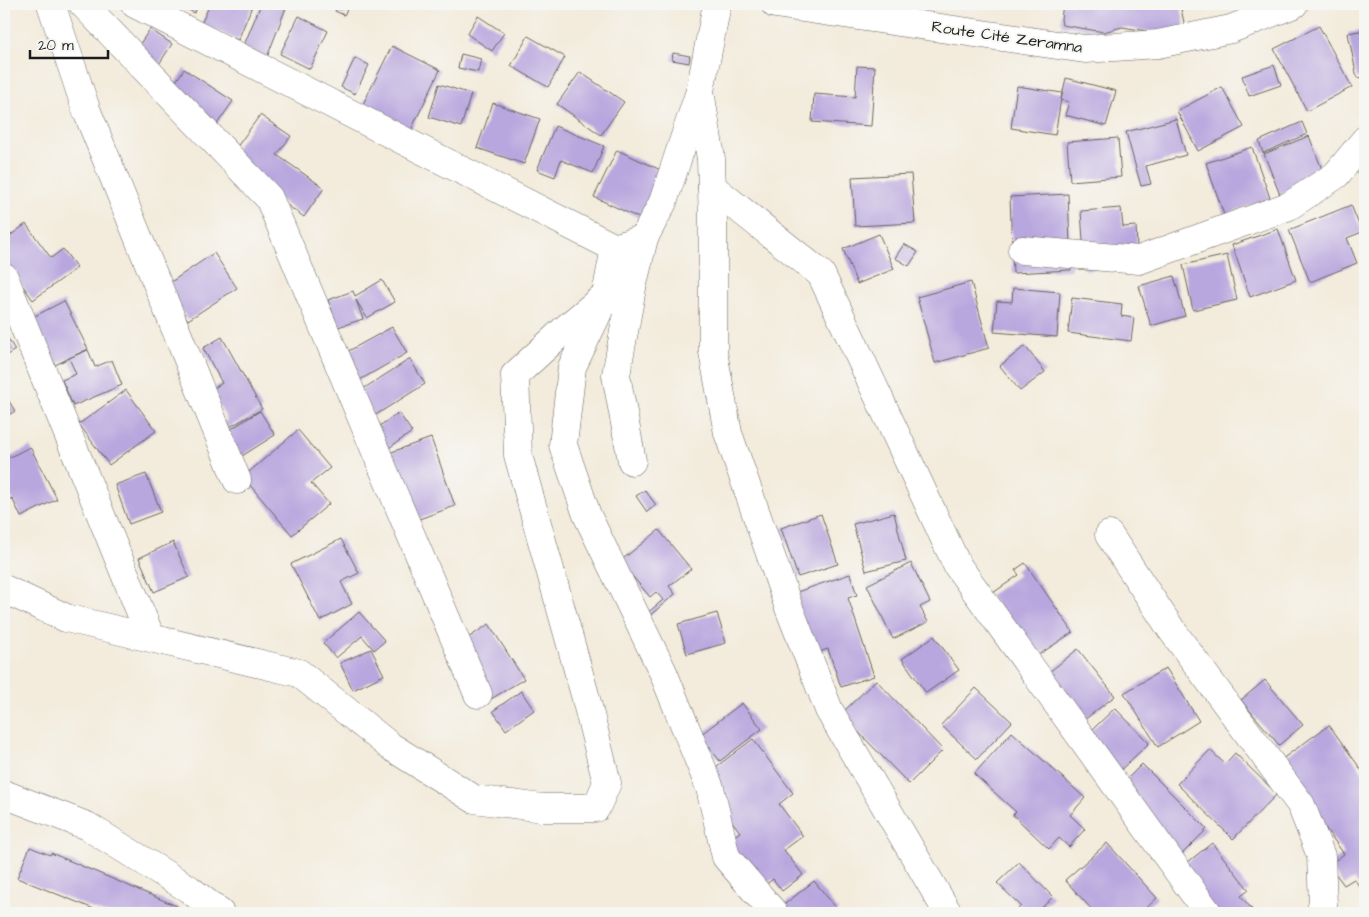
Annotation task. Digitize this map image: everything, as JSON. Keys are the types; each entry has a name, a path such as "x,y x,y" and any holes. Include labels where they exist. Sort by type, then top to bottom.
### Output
{"street":[{"path":"51,4 86,109 237,480"},
{"path":"83,4 269,198 478,694"},
{"path":"135,4 615,248 644,238"},
{"path":"632,461 616,375 632,288 644,238 663,202 700,90 717,4"},
{"name":"Route Cité Zeramna","path":"775,4 1085,49 1158,44 1232,29 1294,4"},
{"path":"700,90 711,159 713,352 728,432 788,608 828,710 948,913"},
{"path":"1022,250 1139,260 1288,206 1336,175 1365,140"},
{"path":"712,187 822,274 958,565 1208,913"},
{"path":"615,248 606,295 572,367 564,445 588,515 663,672 710,788 726,857 774,913"},
{"path":"4,277 151,638"},
{"path":"4,589 66,618 299,672 390,746 474,799 542,808 596,808 607,783 518,454 514,375 606,295"},
{"path":"1109,535 1171,630 1302,806 1321,856 1324,904 1320,913"},
{"path":"4,794 87,826 189,889 220,913"}],"building":[{"path":"178,4 200,4 194,13"},
{"path":"210,4 253,4 238,40 201,24"},
{"path":"261,4 287,5 266,60 242,50"},
{"path":"338,4 350,4 344,15 335,11"},
{"path":"367,4 386,4 381,12"},
{"path":"1063,4 1180,4 1185,27 1160,33 1122,27 1104,32 1062,25"},
{"path":"299,16 328,31 310,69 280,54"},
{"path":"478,16 504,33 492,51 467,34"},
{"path":"1319,26 1352,87 1307,111 1274,49"},
{"path":"150,29 172,44 154,72 131,57"},
{"path":"1365,30 1365,77 1357,78 1348,33"},
{"path":"528,36 565,57 548,87 511,66"},
{"path":"392,46 440,70 411,130 362,106"},
{"path":"673,53 690,56 689,63 672,60"},
{"path":"461,54 481,59 478,72 458,68"},
{"path":"355,58 369,65 355,94 341,87"},
{"path":"1274,65 1281,85 1249,96 1242,76"},
{"path":"857,66 875,67 871,126 812,122 814,94 855,97"},
{"path":"184,69 233,101 211,133 163,101"},
{"path":"580,72 624,102 601,135 557,104"},
{"path":"1066,78 1116,91 1106,126 1065,115 1069,102 1061,100"},
{"path":"439,84 471,94 461,127 429,117"},
{"path":"1017,86 1062,93 1055,135 1011,128"},
{"path":"1222,87 1244,127 1198,151 1177,111"},
{"path":"493,103 540,119 524,164 477,148"},
{"path":"260,115 291,136 277,155 324,188 304,217 226,162"},
{"path":"1176,119 1186,155 1146,166 1151,184 1141,186 1126,132"},
{"path":"1302,122 1307,134 1263,153 1259,141"},
{"path":"555,126 604,146 593,173 561,160 555,177 537,170"},
{"path":"1309,136 1325,177 1280,195 1264,154"},
{"path":"1118,138 1121,177 1070,181 1067,142"},
{"path":"1252,147 1270,198 1224,215 1206,163"},
{"path":"617,150 663,171 641,219 594,197"},
{"path":"911,174 915,223 855,226 852,177"},
{"path":"1068,194 1071,270 1013,273 1010,197"},
{"path":"1351,205 1362,232 1347,238 1357,263 1310,282 1289,230"},
{"path":"1121,208 1123,227 1136,226 1138,267 1085,270 1081,211"},
{"path":"26,224 51,258 63,249 77,268 33,300 4,260 4,240"},
{"path":"1278,229 1296,280 1250,297 1232,245"},
{"path":"879,234 894,269 857,284 843,249"},
{"path":"904,244 918,252 909,266 895,258"},
{"path":"214,253 237,288 188,320 165,286"},
{"path":"1227,255 1237,300 1193,310 1183,265"},
{"path":"1174,276 1185,316 1151,326 1139,286"},
{"path":"382,280 395,302 367,318 356,300 363,319 338,327 328,300 353,291 355,296"},
{"path":"971,282 989,348 935,363 917,297"},
{"path":"1013,288 1060,292 1057,337 994,332 997,301 1012,302"},
{"path":"1072,298 1122,304 1121,316 1134,318 1131,341 1068,333"},
{"path":"64,301 88,349 55,365 31,318"},
{"path":"392,327 407,353 358,381 343,354"},
{"path":"4,332 15,350 4,357"},
{"path":"222,337 262,409 226,429 222,423 227,420 211,390 222,383 203,348"},
{"path":"1025,346 1045,372 1020,391 1000,366"},
{"path":"88,350 95,367 112,360 122,385 73,406 62,380 76,374 69,358"},
{"path":"410,359 425,384 374,416 358,392"},
{"path":"126,390 156,431 109,465 79,424"},
{"path":"4,393 15,411 4,418"},
{"path":"260,411 275,435 242,456 226,432"},
{"path":"399,413 412,432 383,452 370,432"},
{"path":"298,430 330,468 311,483 329,504 292,535 243,477"},
{"path":"431,438 455,506 411,522 386,454"},
{"path":"30,447 57,499 21,517 12,498 4,502 4,460"},
{"path":"146,474 161,512 129,524 115,485"},
{"path":"645,490 656,505 647,512 636,496"},
{"path":"894,513 906,561 866,571 853,524"},
{"path":"821,514 838,564 798,577 781,528"},
{"path":"659,530 691,569 669,586 675,594 648,617 646,614 663,600 656,592 650,597 628,571 609,570"},
{"path":"341,539 359,573 341,582 352,604 320,621 291,564"},
{"path":"173,542 189,577 154,592 139,558"},
{"path":"911,563 930,602 920,607 928,622 893,639 867,585"},
{"path":"1025,563 1073,632 1034,658 990,595 1019,575 1015,570"},
{"path":"850,574 857,595 848,598 874,676 841,687 828,649 814,654 794,593"},
{"path":"359,612 385,641 374,650 362,636 336,658 323,643"},
{"path":"717,613 726,643 687,654 678,624"},
{"path":"489,624 524,679 491,699 456,646"},
{"path":"934,636 959,670 926,693 902,659"},
{"path":"371,649 384,675 353,690 340,663"},
{"path":"1078,649 1115,696 1070,731 1033,685"},
{"path":"1166,668 1199,721 1158,747 1124,693"},
{"path":"876,680 943,750 909,784 841,714"},
{"path":"1265,680 1303,725 1279,745 1241,700"},
{"path":"976,688 1012,722 977,759 941,725"},
{"path":"521,691 534,710 506,730 493,711"},
{"path":"742,703 762,729 720,761 700,735"},
{"path":"1115,708 1149,743 1109,781 1076,745"},
{"path":"1329,725 1365,775 1365,894 1354,879 1344,885 1329,865 1344,854 1278,762"},
{"path":"1012,732 1085,798 1070,815 1085,829 1069,847 1059,838 1049,849 1013,815 1016,812 974,774"},
{"path":"753,739 793,793 779,804 803,836 784,850 803,875 782,891 773,879 756,892 721,846 740,832 700,779"},
{"path":"1210,750 1225,764 1235,753 1277,794 1233,839 1177,784"},
{"path":"1142,764 1207,829 1176,860 1115,791"},
{"path":"1107,843 1157,898 1141,913 1095,913 1065,880"},
{"path":"1212,843 1249,890 1241,896 1255,913 1214,913 1179,869"},
{"path":"30,847 50,855 51,853 179,907 176,913 104,913 17,878"},
{"path":"1019,862 1053,897 1036,913 1014,913 1021,906 997,883"},
{"path":"814,881 838,910 834,913 777,913 776,911"}]}
